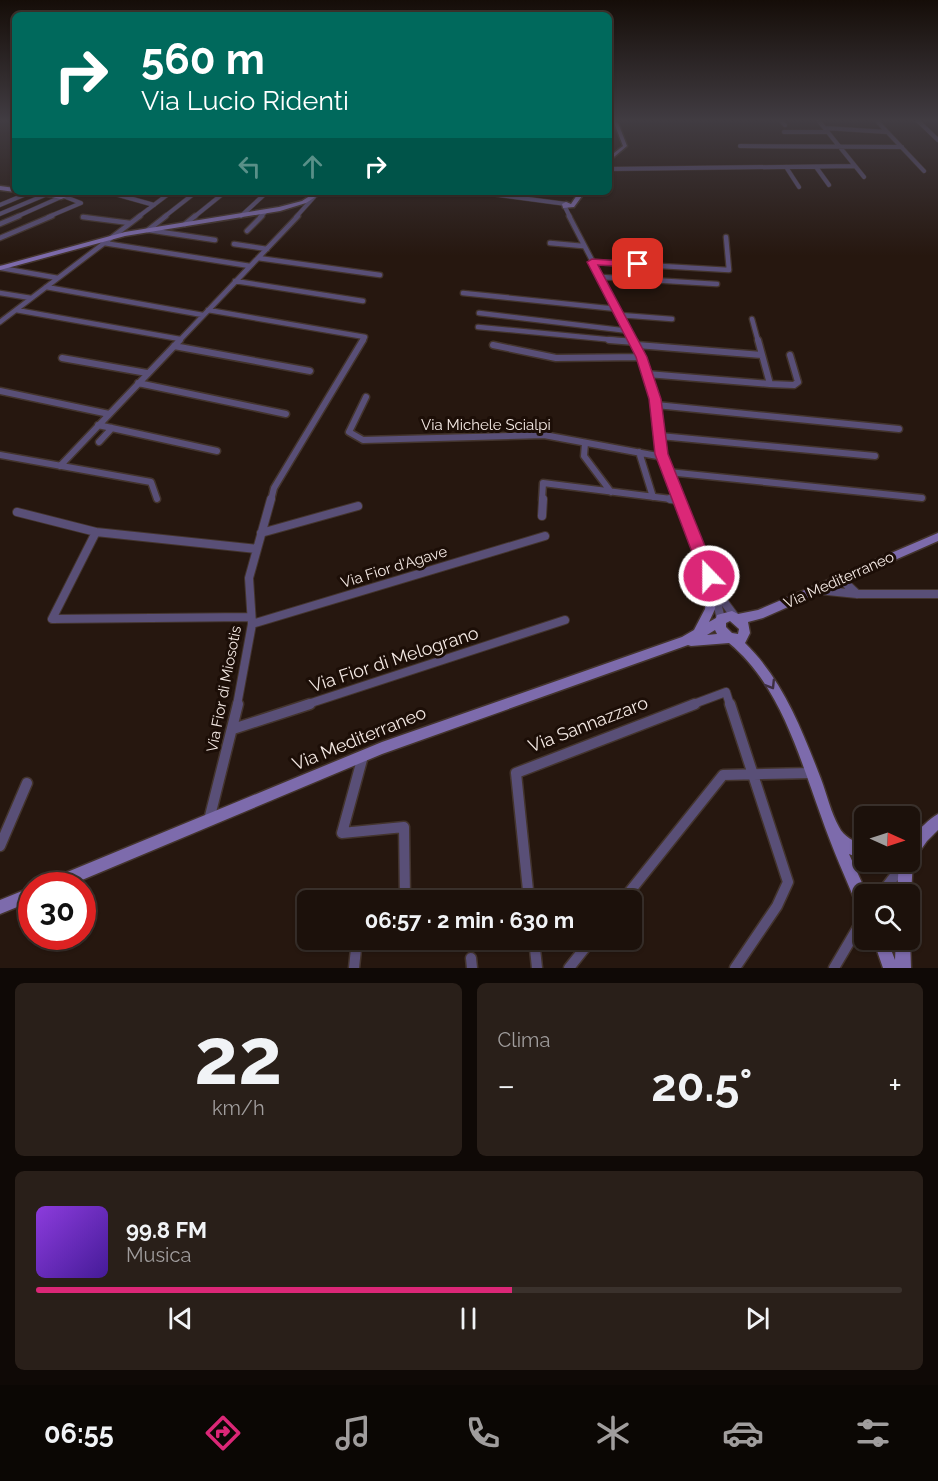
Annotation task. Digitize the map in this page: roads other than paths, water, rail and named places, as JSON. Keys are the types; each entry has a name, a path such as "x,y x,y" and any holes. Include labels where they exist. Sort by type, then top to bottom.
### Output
{"main road":[{"path":"45,195 66,195"},
{"path":"1,268 113,236 265,212 297,205 316,195"},
{"path":"568,206 579,195"},
{"name":"Via Mediterraneo","path":"737,619 759,615 938,537"},
{"path":"698,634 710,609 713,586"},
{"path":"727,616 737,619 744,626 746,633 741,639 685,641 727,616"},
{"path":"720,621 722,633 750,656 766,676 791,718 855,884"},
{"name":"Via Mediterraneo","path":"85,872 363,756 685,641"},
{"path":"920,841 938,821"},
{"path":"834,833 854,849"},
{"path":"920,837 924,835"},
{"path":"0,907 18,900"},
{"path":"884,950 891,968"},
{"path":"903,950 903,968"}],"street":[{"path":"919,165 924,171"},
{"path":"612,169 855,166 864,177"},
{"path":"786,167 799,187"},
{"path":"816,167 829,185"},
{"path":"0,205 24,195"},
{"path":"0,214 45,195"},
{"path":"119,195 154,205"},
{"path":"0,322 167,195"},
{"path":"148,230 192,195"},
{"path":"185,224 221,195"},
{"path":"241,216 264,195"},
{"path":"500,195 556,202 568,206 583,246 642,357 656,405 663,457 713,586 720,621"},
{"path":"0,224 62,196 81,202 0,238"},
{"path":"60,466 314,197"},
{"path":"247,231 265,212"},
{"path":"83,217 130,223"},
{"path":"148,230 215,240"},
{"path":"592,262 729,270 726,237"},
{"path":"105,243 250,266"},
{"path":"550,243 583,246"},
{"path":"234,244 267,249"},
{"path":"258,258 380,275"},
{"path":"1,268 58,278"},
{"path":"601,277 717,284"},
{"path":"235,281 363,301"},
{"path":"46,287 206,313"},
{"path":"0,293 31,298"},
{"path":"463,293 672,319"},
{"path":"16,310 180,339"},
{"name":"Via Fior di Miosotis","path":"206,313 365,337 274,488 249,578 251,620 233,729 209,821"},
{"path":"479,313 629,332"},
{"path":"752,319 770,384"},
{"path":"525,321 629,332"},
{"path":"478,327 762,355"},
{"path":"493,345 556,358 642,357"},
{"path":"174,346 310,371"},
{"path":"647,374 794,385 798,382 790,355"},
{"path":"62,358 147,373"},
{"path":"138,383 286,414"},
{"path":"0,391 109,414"},
{"name":"Via Michele Scialpi","path":"366,397 349,432 363,440 544,435 663,457"},
{"path":"656,405 899,429"},
{"path":"98,425 217,451"},
{"path":"99,442 112,428"},
{"path":"660,436 875,456"},
{"path":"585,443 584,456 611,492"},
{"path":"639,452 653,497"},
{"path":"0,455 151,482 157,499"},
{"path":"668,472 922,498"},
{"path":"542,516 543,483 679,500"},
{"path":"261,533 358,506"},
{"path":"17,512 96,532 257,549"},
{"name":"Via Fior d'Agave","path":"96,532 51,619 251,620 544,536"},
{"path":"841,579 857,594"},
{"path":"713,586 737,619"},
{"path":"818,590 857,594 938,594"},
{"name":"Via Fior di Melograno","path":"233,729 565,620"},
{"name":"Via Sannazzaro","path":"528,890 516,773 520,769 726,692 752,773"},
{"path":"363,756 342,833 404,827 405,890"},
{"path":"735,968 777,906 788,882 752,773"},
{"path":"631,890 723,775 812,773"},
{"path":"0,846 27,783"},
{"path":"834,968 854,934"},
{"path":"354,968 356,950"},
{"path":"535,950 537,968"},
{"path":"569,968 583,950"}]}
